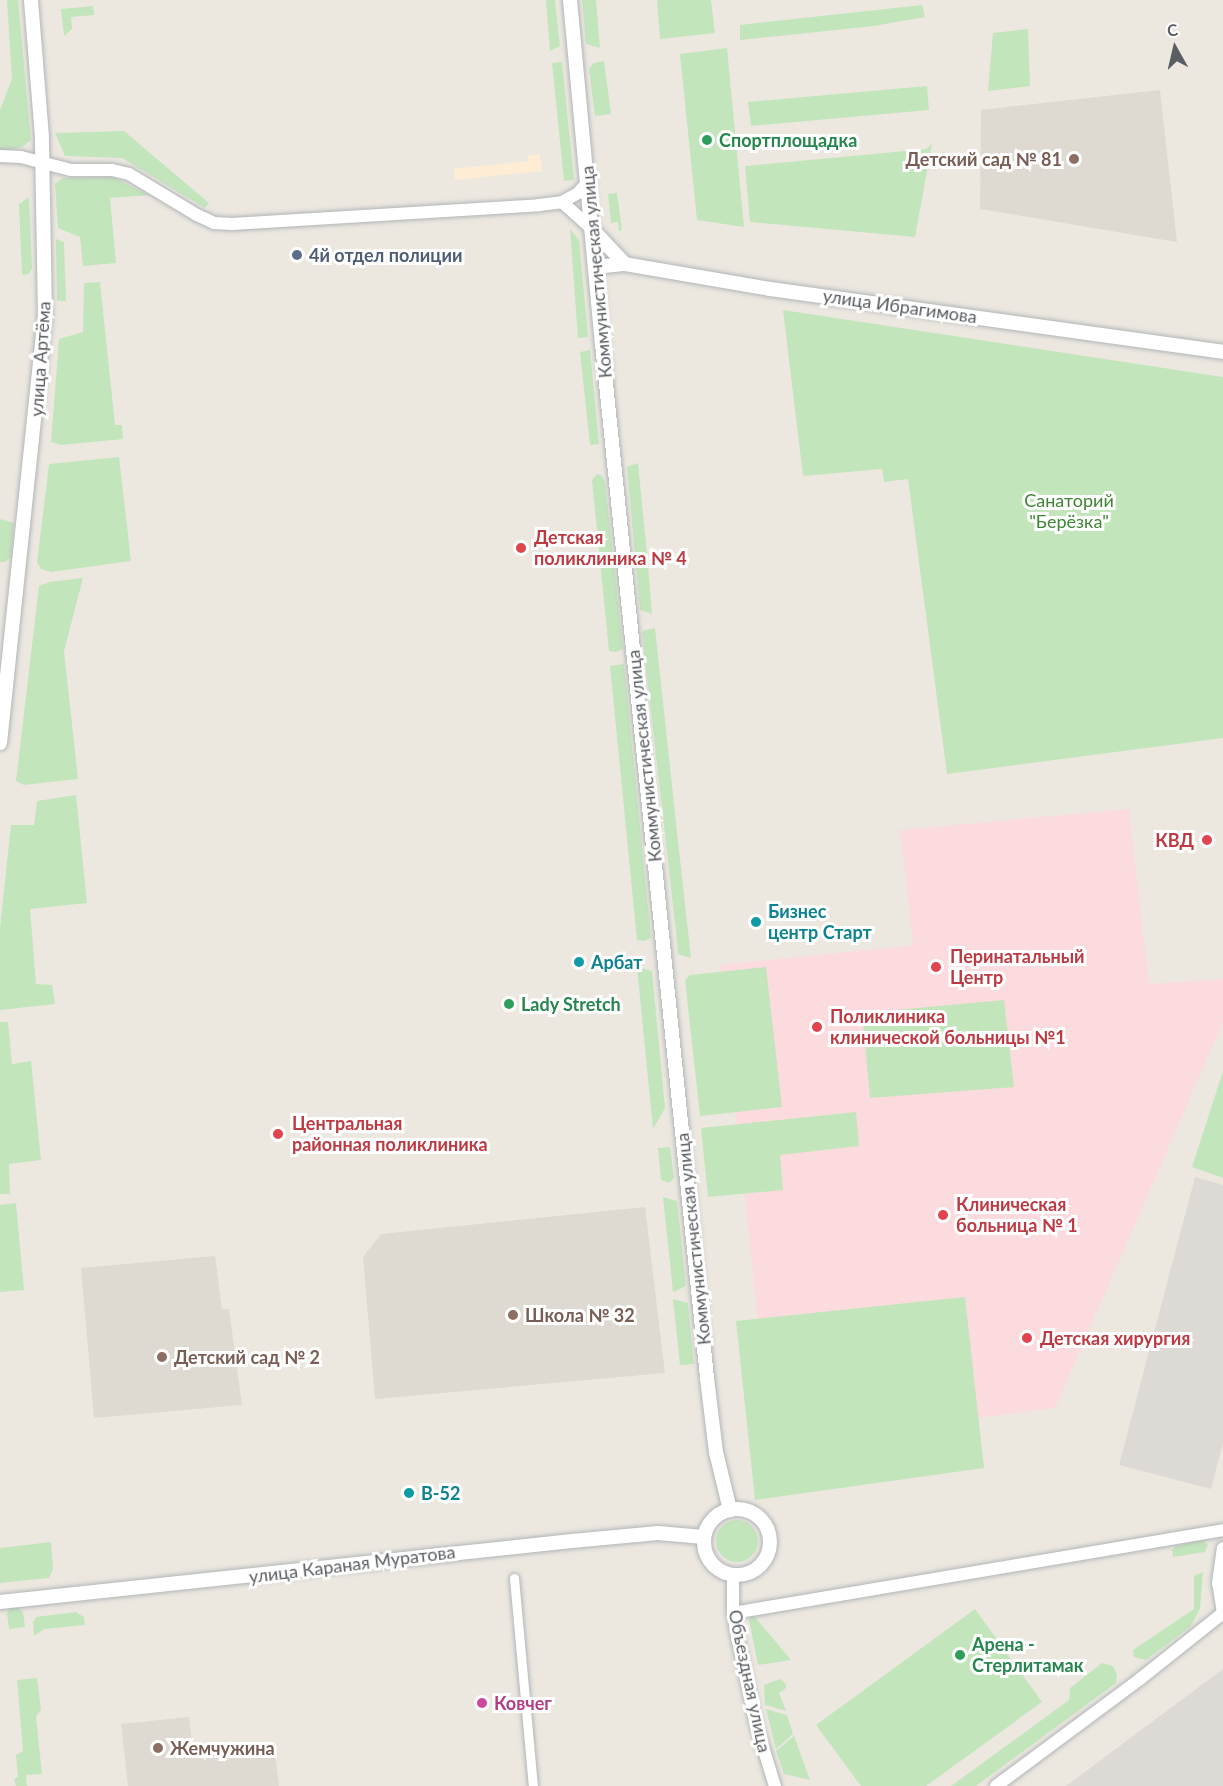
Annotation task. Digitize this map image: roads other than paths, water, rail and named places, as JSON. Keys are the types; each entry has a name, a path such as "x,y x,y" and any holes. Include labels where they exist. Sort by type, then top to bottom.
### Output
{"main road":[{"name":"улица Артёма","path":"0,743 45,316 43,163 31,0"},
{"name":"Коммунистическая улица","path":"570,0 707,1378 716,1452 730,1510"},
{"path":"591,229 625,264"},
{"name":"улица Ибрагимова","path":"595,267 625,264 770,289 1223,352"},
{"path":"730,1510 747,1510 755,1514 768,1528 771,1537 768,1557 762,1565 744,1575 733,1575 717,1568 706,1554 704,1537 710,1523 730,1510"},
{"name":"улица Караная Муратова","path":"0,1602 658,1533 704,1537"}],"street":[{"path":"0,156 21,157 71,170 112,170 129,174 214,223 562,202 578,193 587,183"},
{"path":"562,202 591,229"},
{"path":"733,1613 1223,1530"},
{"path":"996,1786 1140,1679 1223,1613 1218,1583 1223,1548"},
{"name":"Объездная улица","path":"733,1575 733,1613 756,1724 775,1786"},
{"path":"514,1578 533,1786"}],"place":[{"name":"Спортплощадка","path":"707,140"},
{"name":"Детский сад № 81","path":"1074,159"},
{"name":"4й отдел полиции","path":"297,255"},
{"name":"Детская поликлиника № 4","path":"521,548"},
{"name":"КВД","path":"1207,840"},
{"name":"Бизнес центр Старт","path":"756,922"},
{"name":"Арбат","path":"579,962"},
{"name":"Перинатальный Центр","path":"936,967"},
{"name":"Lady Stretch","path":"509,1004"},
{"name":"Поликлиника клинической больницы №1","path":"817,1027"},
{"name":"Центральная районная поликлиника","path":"278,1134"},
{"name":"Клиническая больница № 1","path":"943,1215"},
{"name":"Школа № 32","path":"513,1315"},
{"name":"Детская хирургия","path":"1027,1338"},
{"name":"Детский сад № 2","path":"162,1357"},
{"name":"B-52","path":"409,1493"},
{"name":"Арена - Стерлитамак","path":"960,1655"},
{"name":"Ковчег","path":"482,1703"},
{"name":"Жемчужина","path":"158,1748"}],"park label":[{"name":"Санаторий \"Берёзка\"","path":"1069,511"}]}
